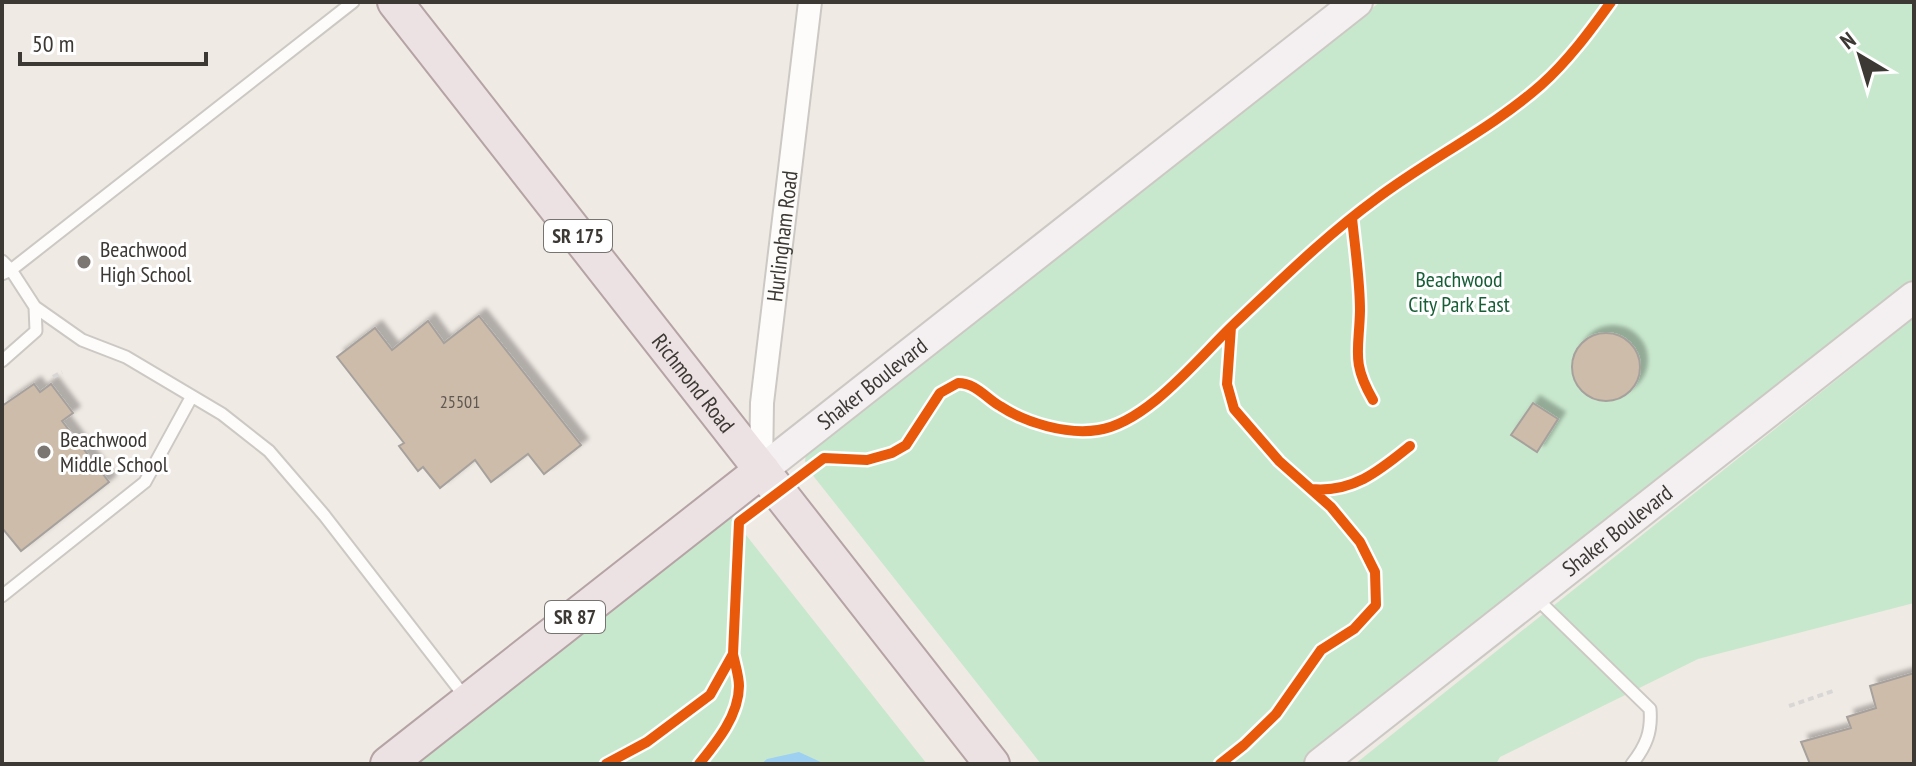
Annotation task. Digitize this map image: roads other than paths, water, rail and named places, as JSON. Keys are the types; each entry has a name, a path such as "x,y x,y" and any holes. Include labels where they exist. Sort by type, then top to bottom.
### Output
{"main road":[{"name":"Richmond Road","path":"395,2 992,764"},
{"name":"Shaker Boulevard","path":"388,764 1357,2"},
{"name":"Shaker Boulevard","path":"1320,764 1914,297"}],"street":[{"name":"Hurlingham Road","path":"762,470 762,403 810,2"}],"lane":[{"path":"353,2 5,268 35,307 82,340 126,357 192,396 222,414 269,451 324,515 469,701"},
{"path":"2,361 36,331 35,307"},
{"path":"2,596 145,482 192,396"},
{"path":"1533,596 1650,709 1652,727 1645,747 1632,764"}],"water":[{"path":"799,752 825,764 761,764 767,759"}],"place":[{"name":"Beachwood High School","path":"84,262"},
{"name":"Beachwood Middle School","path":"44,452"}],"park label":[{"name":"Beachwood City Park East","path":"1459,292"}]}
